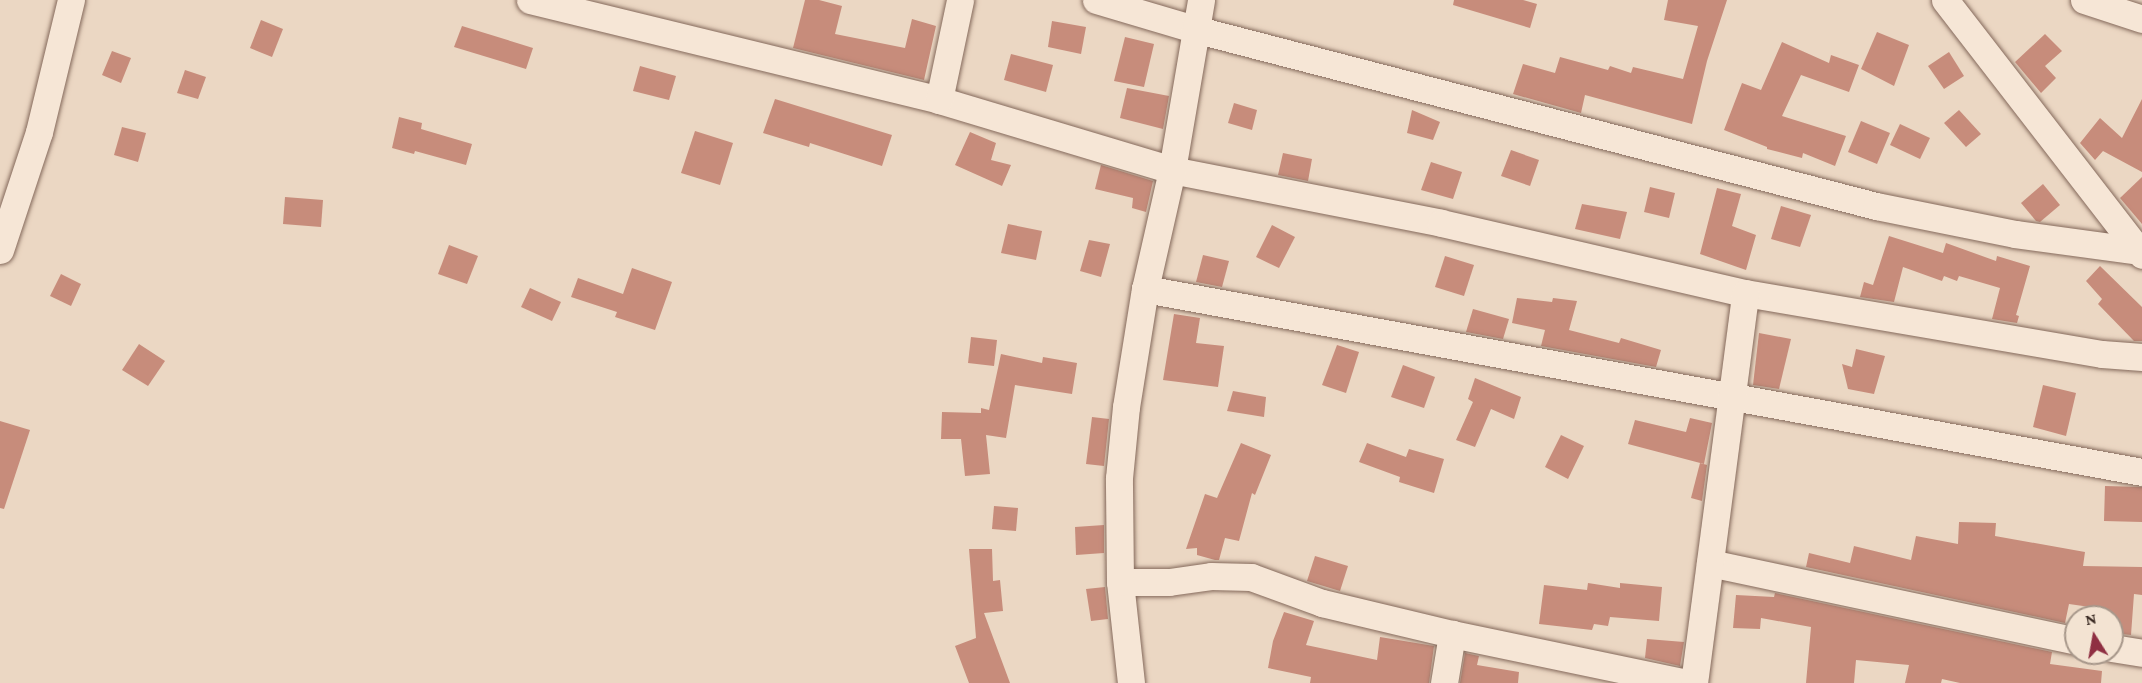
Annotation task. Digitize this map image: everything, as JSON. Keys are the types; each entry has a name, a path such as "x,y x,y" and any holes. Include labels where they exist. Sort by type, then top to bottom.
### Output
{"street":[{"path":"0,250 39,132 71,0"},
{"path":"530,0 939,100 1172,170 1441,223 1745,293 2102,354 2142,357"},
{"path":"939,100 960,0"},
{"path":"1096,0 1194,29 1876,206 2014,234 2140,253"},
{"path":"1131,683 1120,582 1119,478 1126,407 1144,289 1172,170 1200,0"},
{"path":"1945,0 2140,253"},
{"path":"2084,0 2142,19"},
{"path":"1144,289 2142,472"},
{"path":"1694,683 1745,293"},
{"path":"1710,563 2064,638"},
{"path":"1120,582 1170,582 1211,576 1251,577 1322,603 1452,634 1687,683"},
{"path":"1444,683 1452,634"},
{"path":"2124,650 2142,653"}],"building":[{"path":"805,0 819,0 842,6 835,34 905,48 912,19 936,26 924,80 793,48"},
{"path":"1454,0 1523,0 1537,4 1530,28 1453,5"},
{"path":"1668,0 1727,0 1707,61 1692,124 1585,95 1581,113 1513,94 1523,64 1555,73 1560,57 1608,70 1610,66 1631,73 1633,67 1683,79 1698,26 1664,20"},
{"path":"261,20 283,29 272,57 250,48"},
{"path":"1052,21 1086,27 1081,54 1048,47"},
{"path":"462,26 533,48 526,69 454,47"},
{"path":"1877,32 1909,45 1894,86 1861,69"},
{"path":"2045,34 2062,51 2045,66 2056,78 2041,93 2015,62"},
{"path":"1125,37 1154,44 1144,87 1114,81"},
{"path":"1782,42 1829,63 1831,55 1859,65 1849,92 1801,75 1782,116 1846,136 1835,166 1803,153 1802,158 1767,149 1767,147 1724,130 1742,83 1761,90"},
{"path":"112,51 131,58 121,83 102,75"},
{"path":"1949,52 1964,76 1944,89 1928,66"},
{"path":"1011,54 1053,65 1046,92 1004,80"},
{"path":"640,66 676,76 669,100 633,91"},
{"path":"185,70 206,77 198,99 177,93"},
{"path":"1127,88 1169,96 1163,129 1120,118"},
{"path":"775,99 892,135 882,166 810,143 809,147 763,133"},
{"path":"2142,99 2142,172 2103,151 2095,160 2080,143 2100,118 2122,138"},
{"path":"1234,103 1257,110 1252,130 1228,123"},
{"path":"1412,110 1440,122 1433,140 1407,133"},
{"path":"1959,110 1981,134 1966,147 1944,123"},
{"path":"399,117 422,123 421,129 472,144 466,165 415,151 414,154 392,148"},
{"path":"1861,121 1890,133 1877,164 1848,152"},
{"path":"1900,124 1930,138 1920,159 1890,145"},
{"path":"122,127 146,133 138,162 114,155"},
{"path":"695,131 733,143 720,185 681,173"},
{"path":"970,132 996,143 991,160 1011,165 1002,186 955,165"},
{"path":"1511,150 1539,160 1530,186 1501,176"},
{"path":"1283,153 1312,159 1308,181 1278,175"},
{"path":"1431,162 1462,172 1453,199 1421,190"},
{"path":"1101,165 1153,181 1146,212 1132,208 1133,198 1095,189"},
{"path":"2142,177 2142,224 2120,198"},
{"path":"2043,184 2060,205 2040,222 2036,221 2021,203"},
{"path":"1650,187 1675,193 1669,218 1644,212"},
{"path":"1717,188 1741,194 1732,226 1756,235 1746,270 1700,254"},
{"path":"285,197 323,200 321,227 283,224"},
{"path":"1582,204 1627,212 1620,239 1575,229"},
{"path":"1781,206 1811,215 1800,247 1771,239"},
{"path":"1008,224 1042,231 1036,260 1001,253"},
{"path":"1272,225 1295,237 1279,268 1256,257"},
{"path":"1889,236 1943,253 1946,243 1996,261 1997,256 2030,266 2016,315 2019,316 2017,323 1992,319 2000,288 1959,276 1957,281 1944,276 1942,281 1903,267 1894,302 1860,297 1864,282 1873,285"},
{"path":"1089,240 1110,244 1101,277 1080,271"},
{"path":"449,245 478,256 467,284 438,274"},
{"path":"1203,255 1229,261 1222,287 1196,282"},
{"path":"1445,256 1474,265 1464,296 1435,287"},
{"path":"2100,266 2142,307 2142,341 2134,341 2098,304 2102,299 2086,281"},
{"path":"632,268 672,282 655,330 615,317 617,312 571,297 578,278 623,294"},
{"path":"61,274 81,284 71,306 50,296"},
{"path":"530,288 561,302 552,321 521,307"},
{"path":"1517,298 1552,302 1553,298 1577,301 1569,330 1619,343 1621,338 1661,350 1656,367 1541,346 1545,330 1512,323"},
{"path":"1473,309 1509,319 1503,339 1466,332"},
{"path":"1174,314 1200,318 1196,343 1224,346 1218,387 1163,380"},
{"path":"1759,333 1791,339 1779,389 1753,385"},
{"path":"971,337 997,340 994,366 968,363"},
{"path":"139,344 165,361 148,386 122,370"},
{"path":"1337,345 1359,352 1346,393 1322,385"},
{"path":"1856,349 1885,356 1874,394 1848,389 1842,364 1852,367"},
{"path":"1001,354 1042,363 1043,357 1077,363 1072,394 1015,385 1006,438 986,435 990,474 965,476 961,439 941,439 942,412 981,413 981,408 989,410"},
{"path":"1403,365 1435,377 1424,408 1391,397"},
{"path":"1475,378 1521,397 1514,419 1491,409 1475,447 1456,440 1473,402 1468,399"},
{"path":"2043,385 2076,393 2066,436 2033,427"},
{"path":"1233,391 1266,397 1264,417 1227,411"},
{"path":"1092,417 1109,419 1104,466 1086,464"},
{"path":"1690,418 1712,423 1704,464 1628,444 1635,420 1686,432"},
{"path":"0,421 30,430 4,509 0,508"},
{"path":"1561,435 1584,446 1568,479 1545,467"},
{"path":"1241,443 1271,455 1255,495 1252,493 1239,541 1225,538 1219,560 1197,555 1197,548 1186,549 1205,494 1217,498"},
{"path":"1367,443 1406,457 1409,449 1444,459 1434,493 1399,482 1400,477 1359,462"},
{"path":"1700,463 1707,465 1702,501 1691,498"},
{"path":"2105,486 2142,487 2142,522 2104,521"},
{"path":"994,506 1018,508 1016,531 992,529"},
{"path":"1959,522 1996,523 1995,536 2085,552 2083,566 2142,567 2142,595 2134,594 2131,635 2124,634 2124,605 2064,605 2064,623 1806,567 1809,553 1850,563 1854,546 1911,560 1916,536 1958,544"},
{"path":"1104,525 1104,553 1076,555 1075,527"},
{"path":"969,549 992,549 993,581 1000,580 1003,611 984,613 1010,683 969,683 955,646 976,638"},
{"path":"1315,556 1348,566 1340,591 1307,581"},
{"path":"1588,583 1620,588 1620,583 1662,587 1659,621 1610,617 1608,626 1594,624 1592,630 1539,624 1544,585 1587,590"},
{"path":"1105,587 1108,619 1091,621 1086,589"},
{"path":"1775,593 2052,652 2050,664 2102,671 2101,683 1960,683 1942,679 1941,683 1905,683 1909,665 1856,660 1854,683 1806,683 1811,627 1761,618 1760,629 1733,628 1736,595 1774,597"},
{"path":"1284,612 1314,621 1306,645 1377,660 1380,637 1434,646 1429,683 1310,683 1311,677 1268,668 1273,641"},
{"path":"1647,639 1684,642 1680,666 1645,658"},
{"path":"1465,653 1479,656 1477,665 1519,672 1518,683 1460,683"}]}
